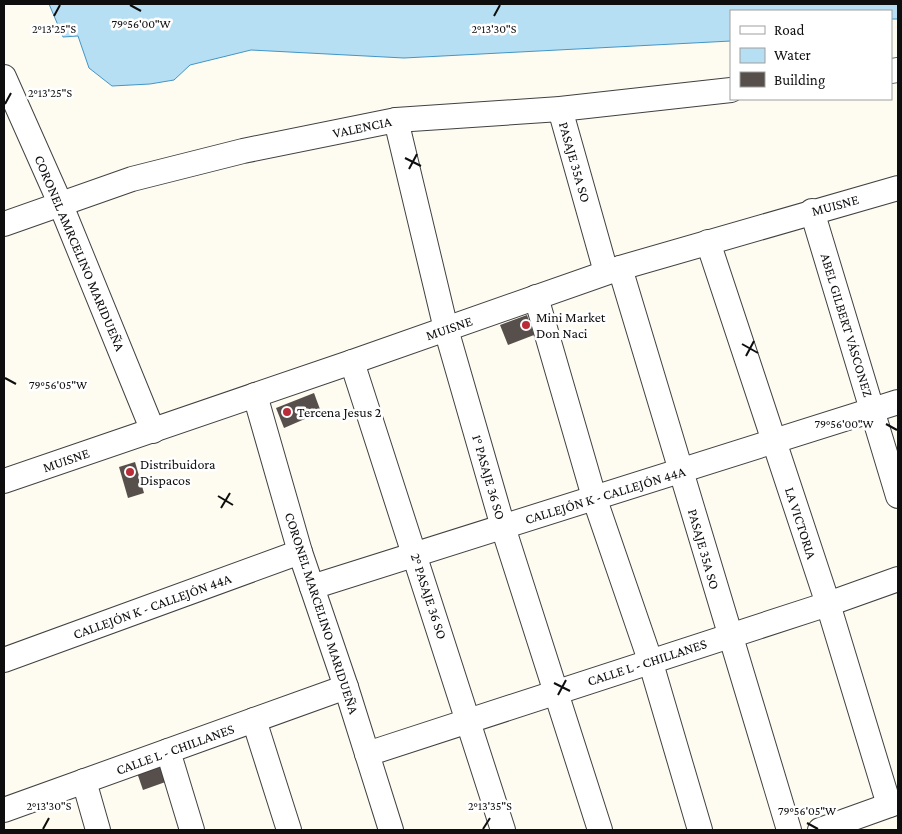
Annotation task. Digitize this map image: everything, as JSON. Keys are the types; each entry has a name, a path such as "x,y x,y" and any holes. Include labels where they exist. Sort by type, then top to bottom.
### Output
{"street":[{"name":"CORONEL AMRCELINO MARIDUEÑA","path":"4,77 60,203 153,431"},
{"name":"VALENCIA","path":"4,224 132,179 206,160 396,120 560,109 730,90"},
{"name":"PASAJE 35A SO","path":"560,109 681,471 789,830"},
{"name":"1° PASAJE 36 SO","path":"396,120 446,329 503,527 600,830"},
{"name":"MUISNE","path":"4,481 153,431 613,270 812,211 898,188"},
{"name":"ABEL GILBERT VÁSCONEZ","path":"812,211 898,496"},
{"name":"LA VICTORIA","path":"708,242 828,604 886,812"},
{"path":"536,297 594,498 650,660 700,830"},
{"name":"2° PASAJE 36 SO","path":"352,362 503,830"},
{"name":"CORONEL MARCELINO MARIDUEÑA","path":"255,395 300,552 346,687 391,830"},
{"name":"CALLEJÓN K - CALLEJÓN 44A","path":"312,587 416,556 898,402"},
{"name":"CALLEJÓN K - CALLEJÓN 44A","path":"4,660 300,552"},
{"name":"CALLE L - CHILLANES","path":"367,754 650,660 828,604 898,579"},
{"name":"CALLE L - CHILLANES","path":"4,810 346,687"},
{"path":"254,720 289,830"},
{"path":"168,751 192,830"},
{"path":"84,781 98,830"},
{"path":"820,830 886,812"}],"water":[{"path":"49,4 898,4 898,19 892,19 892,10 730,10 730,41 404,58 251,50 190,65 174,80 150,84 112,86 89,68 78,36 63,37"}],"building":[{"path":"527,315 534,335 508,345 500,325"},
{"path":"314,393 321,412 284,428 276,408"},
{"path":"135,462 144,493 128,498 119,467"},
{"path":"162,754 171,780 143,790 134,764"}],"place":[{"name":"Mini Market Don Naci","path":"526,325"},
{"name":"Tercena Jesus 2","path":"287,412"},
{"name":"Distribuidora Dispacos","path":"130,472"}]}
